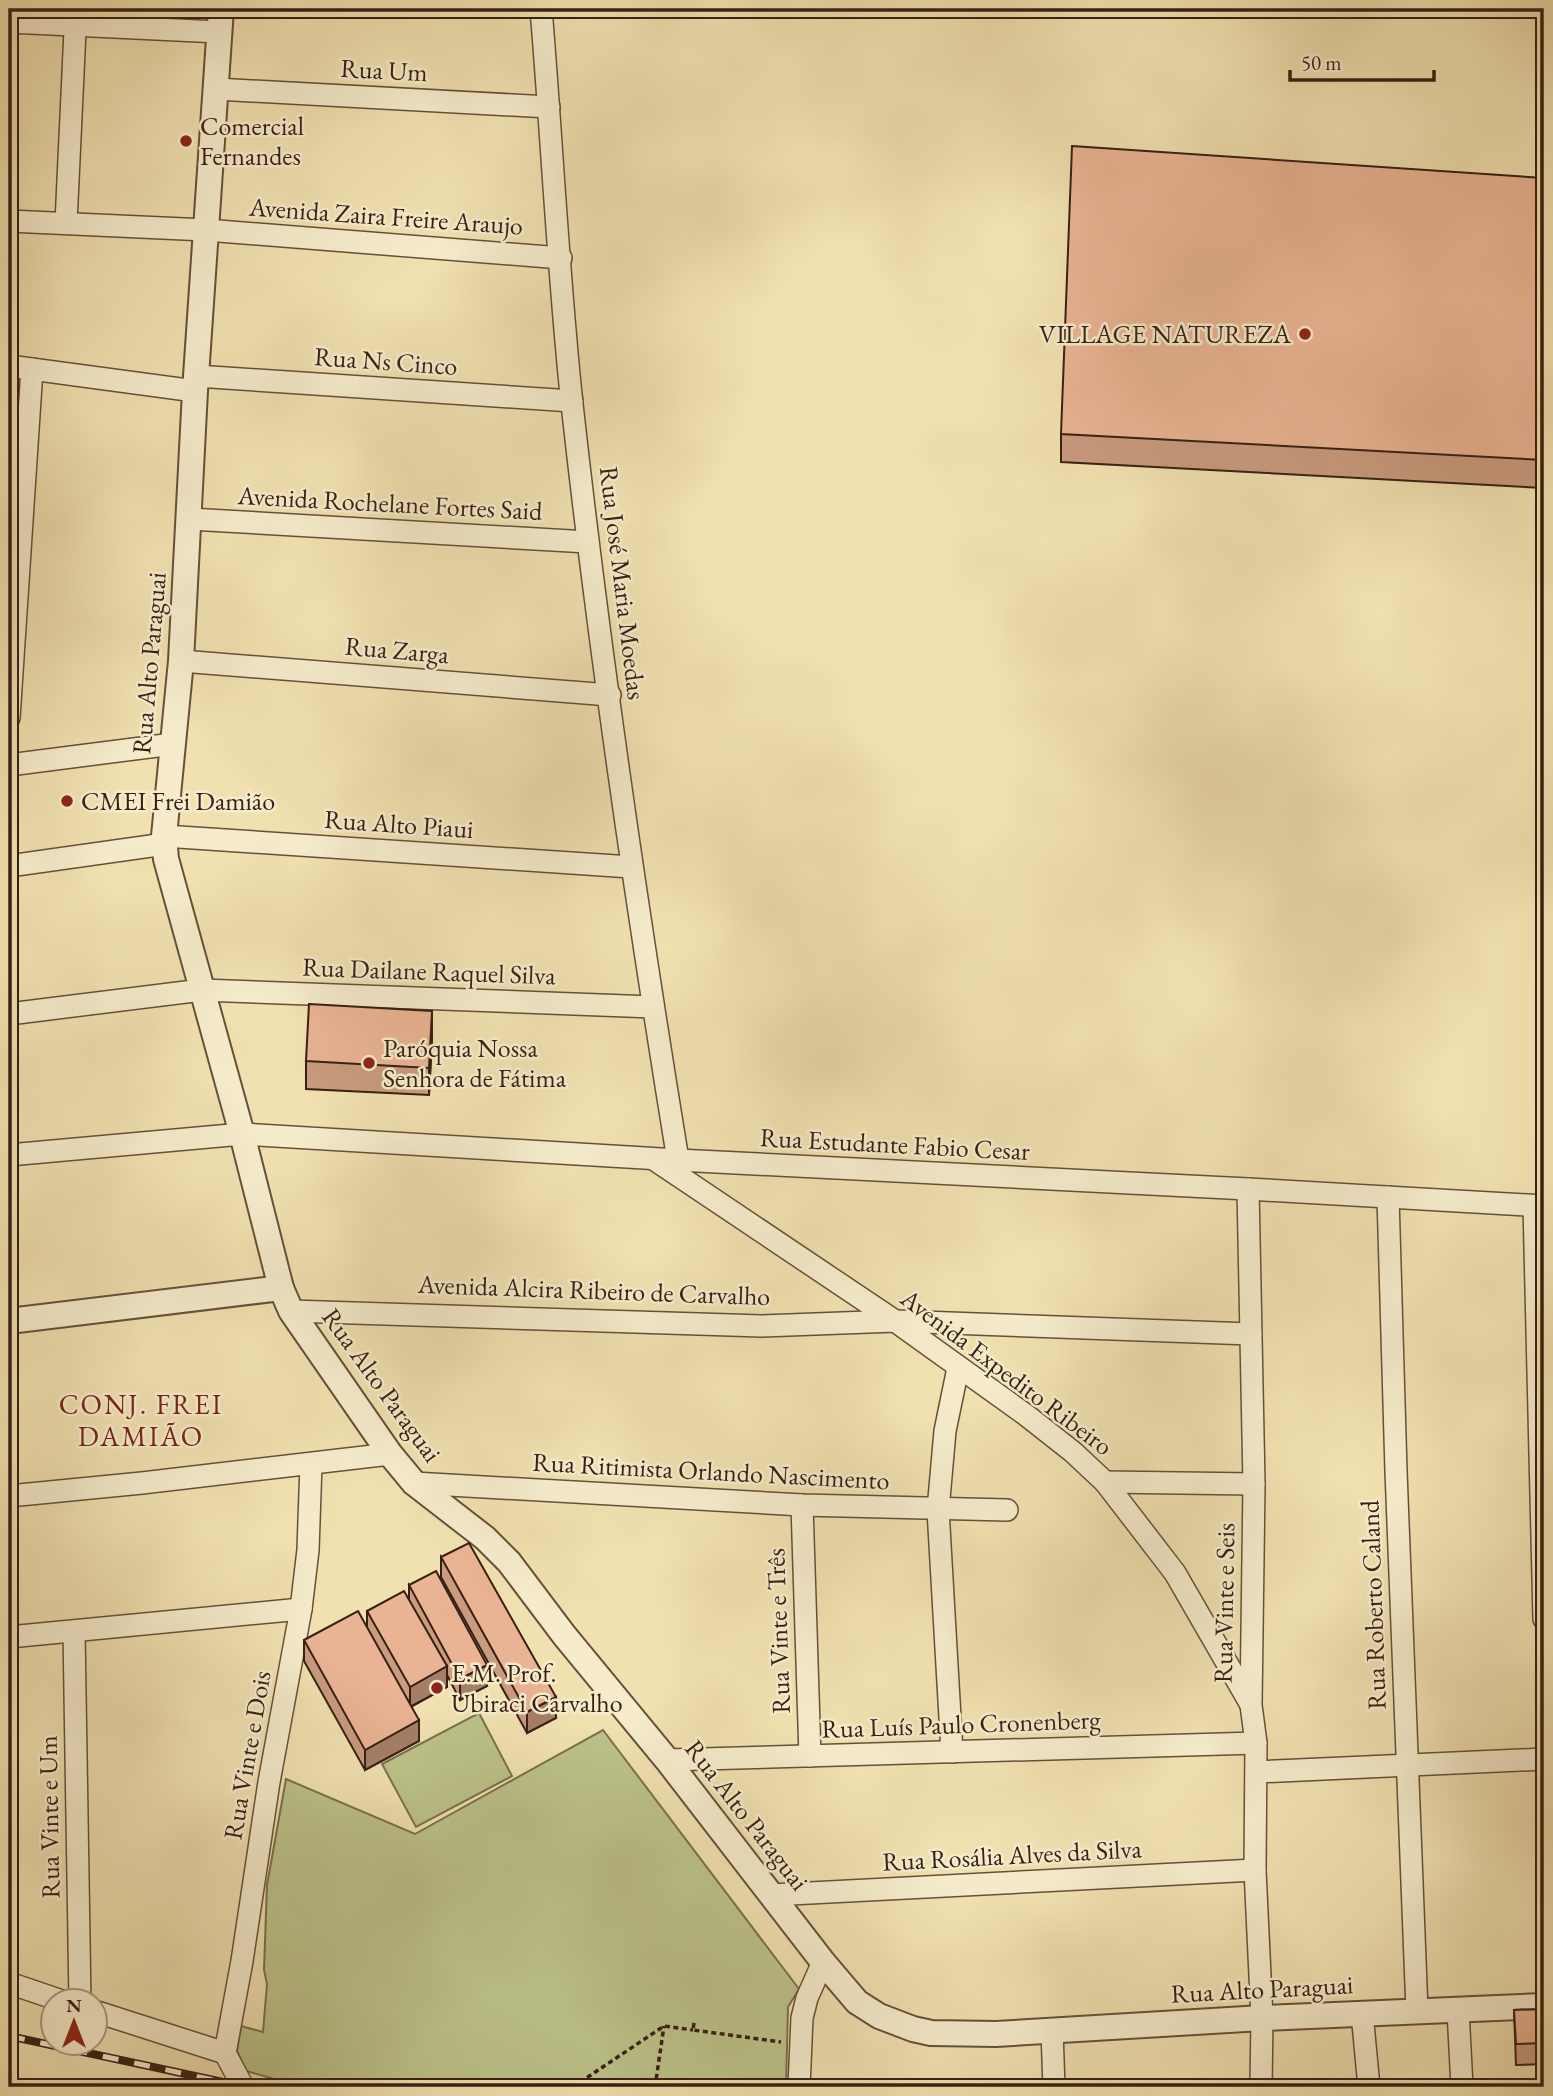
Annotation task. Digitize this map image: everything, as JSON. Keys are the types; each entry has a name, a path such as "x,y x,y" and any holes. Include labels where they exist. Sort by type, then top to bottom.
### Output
{"street":[{"name":"Rua José Maria Moedas","path":"541,9 572,401 588,542 631,867 678,1160"},
{"path":"9,22 75,17 220,20"},
{"path":"66,223 75,17"},
{"name":"Rua Alto Paraguai","path":"220,20 181,661 164,840 166,859 242,1134 281,1288 291,1311 390,1454 414,1483 485,1538 509,1562 823,1962 857,2002 879,2016 913,2029 951,2035 1544,2006"},
{"name":"Rua Um","path":"216,89 549,107"},
{"name":"Avenida Zaira Freire Araujo","path":"9,221 206,230 561,258"},
{"name":"Rua Ns Cinco","path":"9,366 196,384 572,401"},
{"path":"9,718 32,369"},
{"name":"Avenida Rochelane Fortes Said","path":"190,519 588,542"},
{"name":"Rua Zarga","path":"181,661 610,695"},
{"path":"9,765 173,744"},
{"name":"Rua Alto Piaui","path":"9,866 164,840 631,867"},
{"name":"Rua Dailane Raquel Silva","path":"9,1014 202,990 653,1007"},
{"name":"Rua Estudante Fabio Cesar","path":"9,1155 242,1134 654,1159 1539,1206"},
{"name":"Avenida Expedito Ribeiro","path":"654,1159 895,1321 1073,1452 1105,1482 1175,1573 1251,1705"},
{"name":"Rua Vinte e Seis","path":"1248,1189 1254,1484 1251,1705 1256,1743 1255,1870 1262,2018 1261,2087"},
{"name":"Rua Roberto Caland","path":"1388,1197 1417,2011"},
{"path":"1539,1206 1544,1619"},
{"path":"9,1321 281,1288"},
{"name":"Avenida Alcira Ribeiro de Carvalho","path":"291,1311 762,1326 895,1321 1251,1334"},
{"path":"952,1752 938,1510 945,1431 958,1368"},
{"path":"9,1496 390,1454"},
{"name":"Rua Vinte e Dois","path":"225,2053 269,1782 301,1609 311,1464"},
{"path":"1105,1482 1254,1484"},
{"name":"Rua Ritimista Orlando Nascimento","path":"414,1483 802,1505 1007,1510"},
{"name":"Rua Vinte e Três","path":"802,1505 810,1756"},
{"path":"9,1637 301,1609"},
{"name":"Rua Vinte e Um","path":"74,1631 80,1988"},
{"name":"Rua Luís Paulo Cronenberg","path":"667,1760 1256,1743"},
{"path":"1256,1772 1544,1759"},
{"name":"Rua Rosália Alves da Silva","path":"771,1895 1255,1870"},
{"path":"799,2087 802,2018 807,1998 823,1962"},
{"path":"9,1983 38,1992"},
{"path":"1458,2010 1462,2087"},
{"path":"1362,2013 1369,2087"},
{"path":"108,2015 225,2053 242,2087"},
{"path":"1052,2031 1054,2087"}],"path":[{"path":"693,2029 694,2023"},
{"path":"573,2087 664,2026 800,2045"},
{"path":"655,2087 664,2026"}],"green space":[{"path":"479,1713 512,1776 416,1827 382,1764"},
{"path":"603,1730 799,1989 788,2007 786,2087 302,2087 246,2071 237,2051 241,2026 263,2032 267,1984 264,1970 267,1885 286,1779 415,1834"}],"building":[{"name":"VILLAGE NATUREZA","path":"1072,146 1544,178 1544,460 1061,434"},
{"path":"309,1004 432,1011 429,1068 306,1061"},
{"path":"469,1543 556,1697 527,1712 441,1557"},
{"path":"436,1571 487,1665 460,1679 409,1585"},
{"path":"404,1591 447,1666 410,1687 367,1611"},
{"path":"358,1611 419,1720 365,1750 304,1640"},
{"path":"1544,2009 1544,2043 1516,2044 1514,2010"}],"railway":[{"path":"9,2036 246,2087"}],"place":[{"name":"Comercial Fernandes","path":"186,141"},
{"name":"VILLAGE NATUREZA","path":"1305,334"},
{"name":"CMEI Frei Damião","path":"67,801"},
{"name":"Paróquia Nossa Senhora de Fátima","path":"369,1063"},
{"name":"E.M. Prof. Ubiraci Carvalho","path":"437,1688"}],"district":[{"name":"CONJ. FREI DAMIÃO","path":"141,1420"}]}
